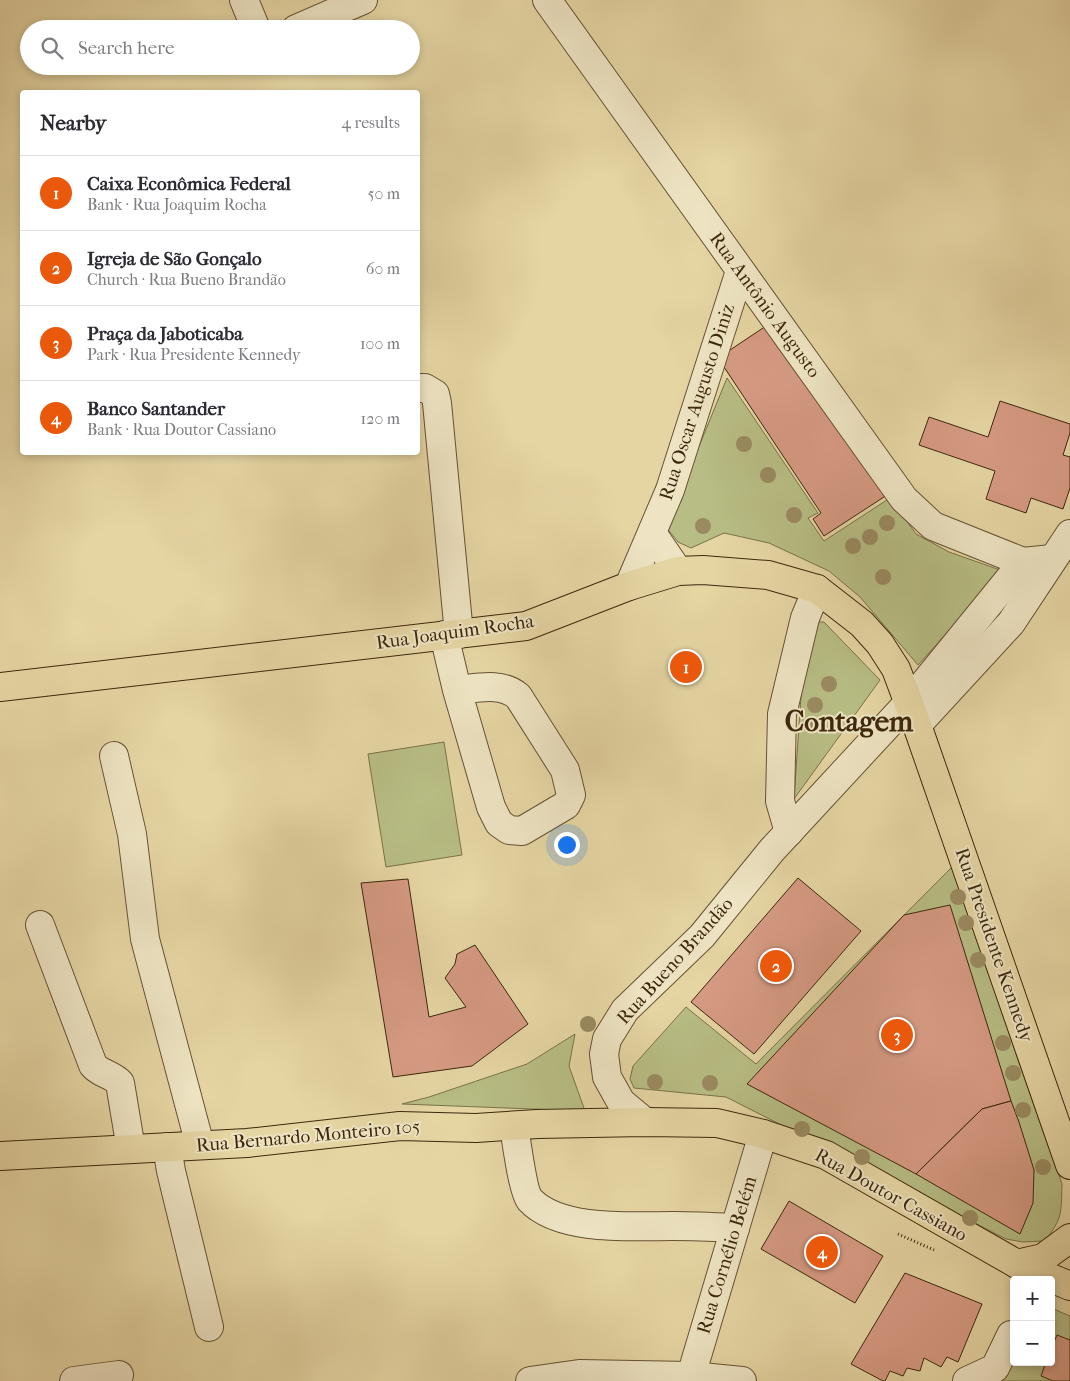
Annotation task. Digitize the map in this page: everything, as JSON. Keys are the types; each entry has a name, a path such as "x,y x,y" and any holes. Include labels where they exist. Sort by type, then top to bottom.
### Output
{"main road":[{"name":"Rua Joaquim Rocha","path":"0,686 526,626 629,586 678,571 703,570 768,575 816,589 862,624 880,644 896,669 913,714"},
{"name":"Rua Presidente Kennedy","path":"913,714 1070,1165"},
{"name":"Rua Bernardo Monteiro 105","path":"0,1156 248,1143 400,1126 476,1128 646,1122"},
{"name":"Rua Doutor Cassiano","path":"646,1122 717,1123 763,1134 826,1155 1017,1264 1070,1286"},
{"path":"1017,1264 1043,1258 1070,1238"}],"street":[{"path":"244,0 252,20"},
{"path":"317,20 363,0"},
{"name":"Rua Antônio Augusto","path":"547,0 904,499 933,526 1023,562"},
{"name":"Rua Oscar Augusto Diniz","path":"629,586 670,490 740,271"},
{"path":"420,388 425,388 435,394 437,403 457,690 491,808 499,823 510,830 522,831 566,805 571,795 565,770 518,696 511,690 497,687 457,690"},
{"path":"652,533 678,571"},
{"name":"Rua Bueno Brandão","path":"646,1122 621,1102 607,1076 604,1054 607,1040 626,1010 702,936 789,832 1010,623 1070,534"},
{"path":"1023,562 1052,559"},
{"name":"Rua Bueno Brandão","path":"913,714 1023,562"},
{"path":"789,832 780,801 782,714 805,618 816,589"},
{"path":"114,756 132,834 145,939 200,1145"},
{"path":"40,925 93,1065 115,1076 120,1083 131,1149"},
{"path":"514,1126 518,1158 529,1199 543,1210 568,1220 608,1226 706,1226 735,1228"},
{"name":"Rua Cornélio Belém","path":"690,1376 763,1134"},
{"path":"167,1147 171,1171 209,1327"},
{"path":"966,1381 995,1368 1010,1338"},
{"path":"530,1381 579,1374 690,1376 742,1381"},
{"path":"74,1381 119,1375"}],"green space":[{"path":"727,378 818,513 808,518 824,541 890,498 916,534 949,552 1003,571 918,665 860,597 829,571 769,543 724,533 691,548 678,542 666,527"},
{"path":"817,622 824,622 880,680 794,799 801,696 813,628"},
{"path":"444,742 462,855 386,867 368,754"},
{"path":"953,866 1062,1184 1060,1215 1045,1241 1023,1242 1006,1239 726,1097 634,1088 630,1079 633,1066 686,1007 756,1064"},
{"path":"575,1034 569,1066 585,1111 402,1104 429,1097 527,1064"},
{"path":"1055,1310 1070,1316 1070,1381 975,1381 1010,1348 1010,1366 1055,1366"}],"building":[{"path":"772,322 887,495 824,536 813,519 821,513 718,358"},
{"path":"1000,401 1070,424 1070,433 1063,455 1070,457 1070,488 1063,509 1031,498 1026,513 986,499 995,471 919,445 929,417 988,437"},
{"path":"798,878 861,931 754,1054 691,1002"},
{"path":"408,879 429,1017 466,1007 445,978 455,964 457,954 475,945 528,1024 472,1066 393,1077 361,883"},
{"path":"950,905 1011,1101 982,1109 916,1174 747,1084 904,915"},
{"path":"1011,1101 1034,1170 1033,1203 1020,1234 916,1174 982,1109"},
{"path":"789,1201 883,1256 855,1303 761,1249"},
{"path":"905,1273 982,1304 958,1362 947,1357 941,1367 924,1358 920,1371 907,1368 903,1376 890,1371 885,1381 883,1381 851,1364"},
{"path":"1057,1335 1070,1340 1070,1381 1053,1381 1041,1376 1045,1366 1055,1366 1055,1340"}],"place":[{"name":"Caixa Econômica Federal","path":"686,667"},
{"name":"Igreja de São Gonçalo","path":"776,966"},
{"name":"Praça da Jaboticaba","path":"897,1035"},
{"name":"Banco Santander","path":"822,1252"}],"district":[{"name":"Contagem","path":"849,722"}]}
